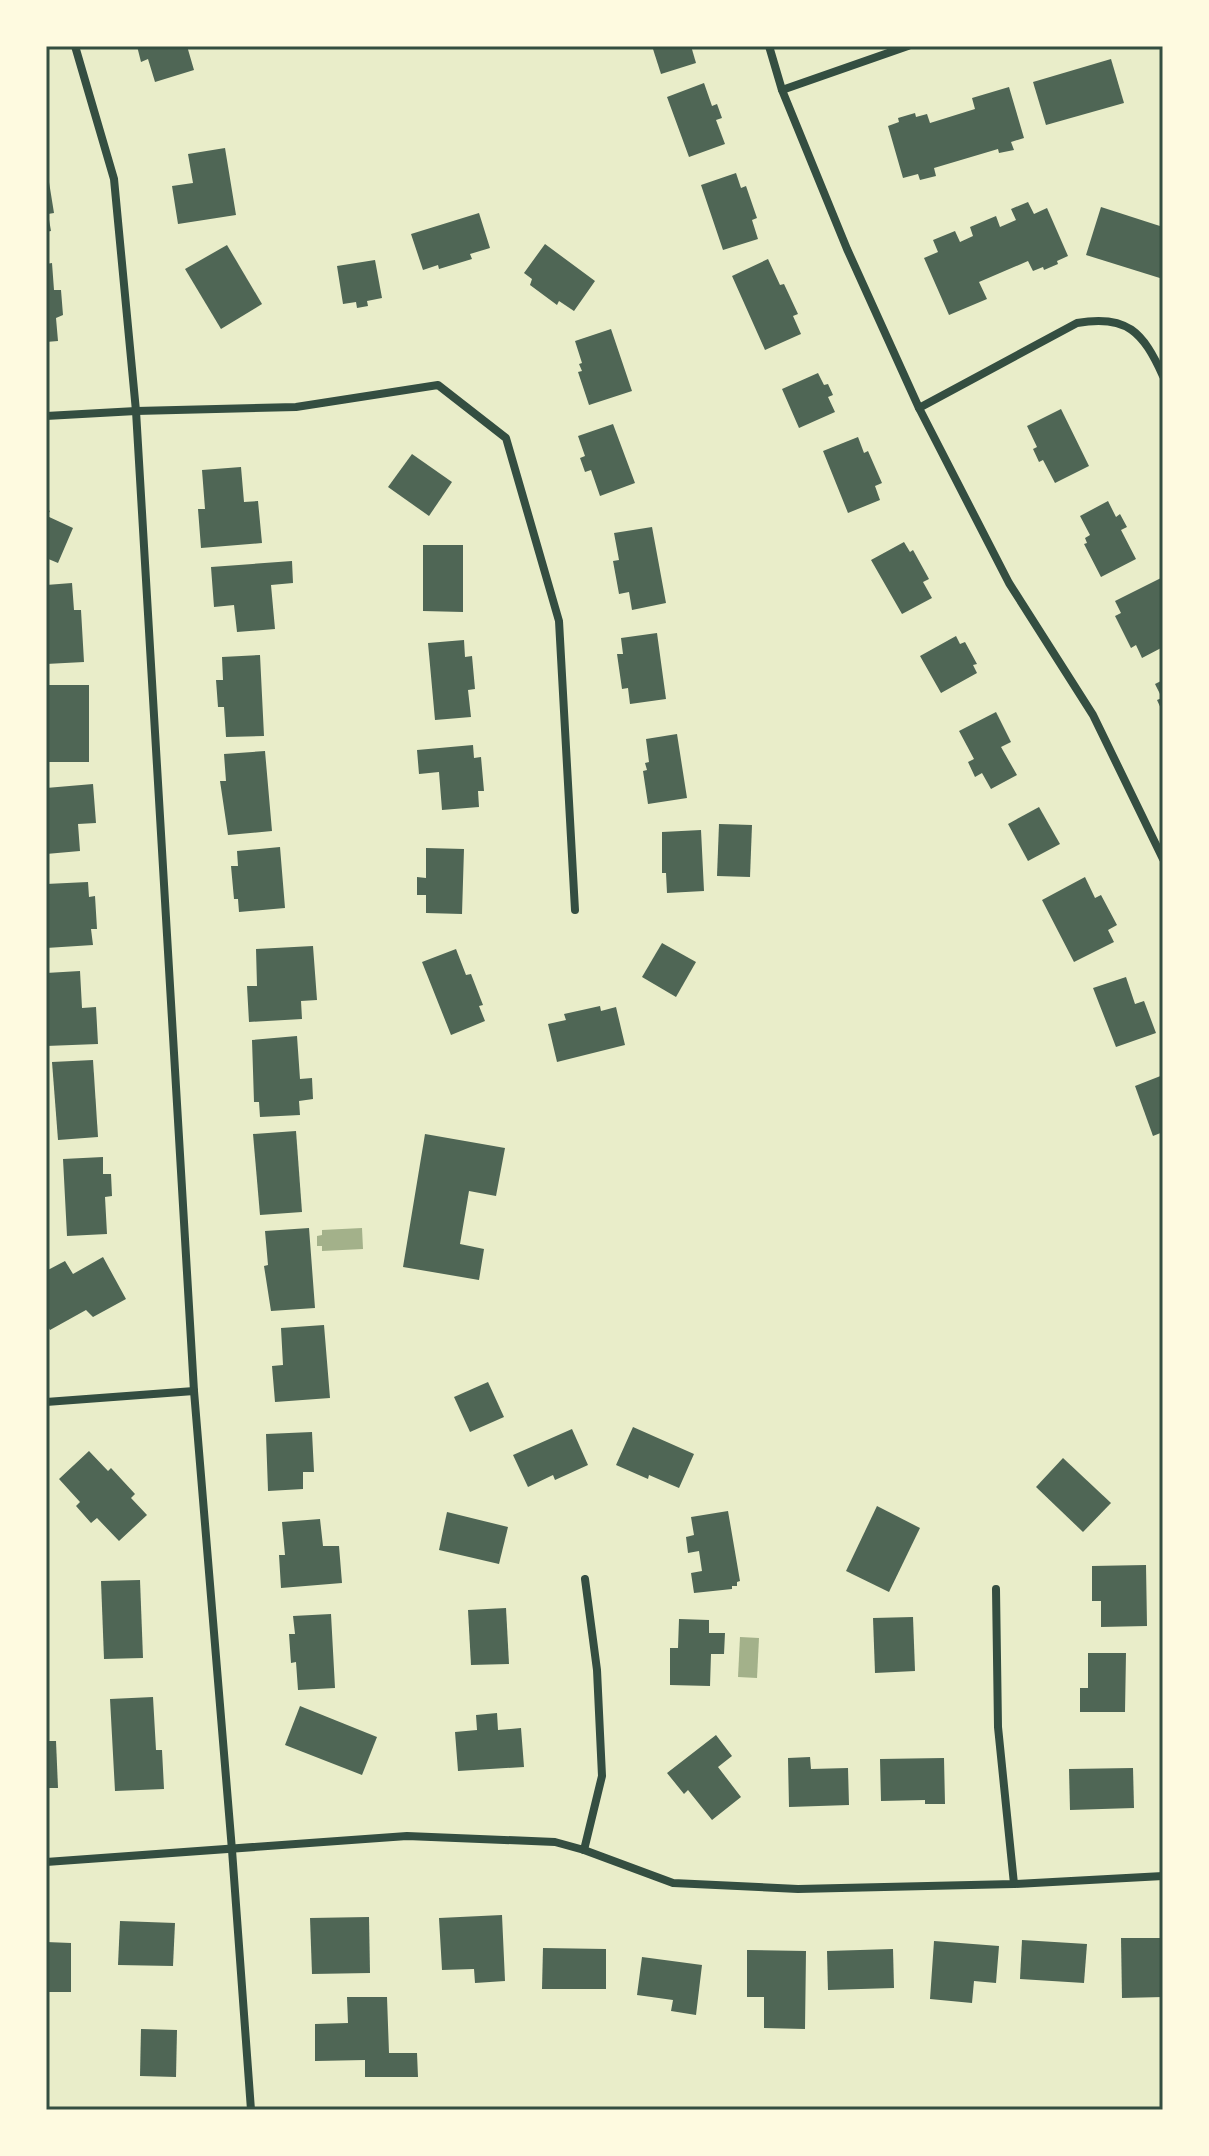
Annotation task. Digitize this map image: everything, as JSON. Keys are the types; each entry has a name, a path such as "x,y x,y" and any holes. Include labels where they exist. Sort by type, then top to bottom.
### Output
{"street":[{"path":"75,46 114,179 136,411 194,1391 251,2110"},
{"path":"769,46 782,90 847,249 919,408 1009,583 1093,715 1163,859"},
{"path":"782,90 908,46"},
{"path":"919,408 1077,323 1097,319 1113,321 1134,331 1150,347 1163,376"},
{"path":"46,416 296,407 438,385 506,438 559,621 575,910"},
{"path":"46,1402 194,1391"},
{"path":"584,1850 602,1776 597,1670 585,1579"},
{"path":"996,1589 998,1727 1014,1884"},
{"path":"46,1862 407,1836 555,1842 673,1883 798,1889 1014,1884 1163,1876"}],"shaded area":[{"path":"362,1228 363,1249 322,1251 322,1246 317,1246 317,1236 322,1235 322,1230"},
{"path":"740,1637 759,1638 757,1678 738,1677"}],"building":[{"path":"137,46 187,46 194,70 155,82 148,59 141,62"},
{"path":"652,46 691,46 696,63 661,74"},
{"path":"1111,59 1124,103 1046,125 1033,82"},
{"path":"704,83 712,106 717,104 722,118 716,120 725,144 689,157 667,97"},
{"path":"1009,87 1024,138 1011,142 1014,150 999,153 998,149 934,168 936,176 920,180 918,174 903,178 888,126 899,122 898,118 915,113 916,117 927,114 930,123 975,109 972,98"},
{"path":"225,148 236,215 178,224 172,186 193,183 188,154"},
{"path":"736,173 741,188 746,186 757,218 752,220 758,239 723,250 701,185"},
{"path":"49,182 54,213 48,214 51,231 46,232 46,183"},
{"path":"1028,202 1034,214 1047,208 1068,256 1044,270 1043,267 1033,271 1028,261 979,282 987,299 949,315 924,258 938,252 933,240 955,231 960,242 973,236 970,227 996,216 1000,227 1016,220 1011,209"},
{"path":"1101,207 1163,227 1163,279 1086,255"},
{"path":"479,213 490,248 470,254 472,259 439,269 438,265 423,270 411,234"},
{"path":"545,244 595,281 574,311 559,301 557,305 530,285 532,279 524,273"},
{"path":"227,245 262,304 221,329 185,269"},
{"path":"768,259 798,314 793,316 801,334 765,350 732,276"},
{"path":"375,260 382,298 367,301 368,306 357,308 356,302 343,304 337,266"},
{"path":"52,263 54,290 61,290 63,315 56,318 58,341 46,342 46,264"},
{"path":"611,329 632,391 589,405 578,372 582,371 579,364 582,363 575,341"},
{"path":"818,373 833,395 828,397 835,412 799,428 782,389"},
{"path":"1061,409 1089,466 1055,483 1043,460 1039,462 1033,449 1037,447 1027,426"},
{"path":"613,424 635,483 600,496 591,470 585,472 580,458 585,456 578,436"},
{"path":"858,437 882,483 875,486 880,500 848,513 823,451"},
{"path":"412,454 452,482 429,516 388,487"},
{"path":"241,467 244,502 258,501 262,543 201,548 198,509 205,509 202,470"},
{"path":"1108,501 1116,517 1120,514 1127,527 1121,530 1136,559 1101,577 1084,544 1087,543 1085,538 1090,535 1080,516"},
{"path":"46,509 50,511 47,516 73,528 58,563 46,558"},
{"path":"652,527 666,603 632,610 629,592 619,594 613,561 619,560 614,533"},
{"path":"904,542 910,552 913,550 929,579 923,582 932,598 902,614 871,560"},
{"path":"423,545 463,545 463,612 423,611"},
{"path":"292,561 293,583 271,585 275,629 237,632 234,605 214,607 211,567"},
{"path":"1163,577 1163,647 1142,658 1136,645 1131,648 1115,616 1121,613 1115,601"},
{"path":"72,583 74,610 81,610 84,662 46,664 46,585"},
{"path":"657,633 666,699 630,704 628,688 622,689 617,654 623,654 621,638"},
{"path":"956,636 960,644 965,642 977,664 973,665 977,673 941,693 920,656"},
{"path":"464,640 465,657 472,656 475,689 468,690 471,717 435,720 428,643"},
{"path":"260,655 264,736 226,737 224,707 218,707 216,680 223,680 222,657"},
{"path":"1163,680 1163,713 1157,700 1162,698 1155,684"},
{"path":"46,685 89,685 89,762 46,762"},
{"path":"996,712 1011,742 1001,747 1017,775 991,789 982,773 975,777 968,762 974,759 959,731"},
{"path":"677,734 687,798 648,804 643,771 647,770 645,763 649,762 646,739"},
{"path":"473,745 474,758 481,757 484,791 478,791 479,807 442,810 439,772 419,774 417,750"},
{"path":"265,751 272,831 228,835 220,781 226,781 224,754"},
{"path":"93,784 96,823 78,824 80,851 46,854 46,788"},
{"path":"1039,807 1060,844 1028,861 1008,824"},
{"path":"719,824 752,825 750,877 717,876"},
{"path":"701,830 704,891 667,893 666,873 662,873 662,832"},
{"path":"280,847 285,908 239,912 238,899 234,899 231,866 238,866 237,851"},
{"path":"426,848 464,849 462,914 426,913 426,895 417,895 417,877 426,878"},
{"path":"1085,877 1095,898 1101,895 1117,925 1108,930 1114,942 1074,962 1042,900"},
{"path":"88,882 89,897 95,896 97,929 91,929 93,945 46,948 46,884"},
{"path":"662,943 696,962 676,997 642,977"},
{"path":"313,946 317,1000 301,1001 302,1019 249,1022 247,986 257,986 256,949"},
{"path":"456,949 466,975 471,974 483,1005 479,1006 485,1021 451,1035 422,962"},
{"path":"80,971 82,1008 96,1007 98,1044 46,1046 46,973"},
{"path":"1126,977 1135,1004 1144,1001 1156,1033 1116,1047 1093,988"},
{"path":"600,1006 601,1011 616,1007 625,1045 557,1062 548,1024 566,1020 564,1014"},
{"path":"297,1036 300,1079 312,1078 313,1099 299,1101 300,1115 260,1117 259,1102 254,1102 252,1040"},
{"path":"93,1060 98,1137 58,1140 52,1062"},
{"path":"1163,1075 1163,1132 1153,1136 1135,1086"},
{"path":"296,1131 302,1212 260,1215 253,1134"},
{"path":"425,1134 505,1148 496,1196 469,1191 460,1244 484,1249 479,1280 403,1267"},
{"path":"103,1157 103,1174 111,1174 112,1196 105,1197 107,1234 67,1236 63,1159"},
{"path":"309,1228 315,1308 271,1311 264,1266 268,1265 265,1231"},
{"path":"103,1257 126,1299 93,1317 86,1310 50,1330 46,1323 46,1271 65,1261 73,1274"},
{"path":"324,1325 330,1398 275,1402 272,1366 283,1365 281,1328"},
{"path":"488,1382 504,1417 470,1432 454,1397"},
{"path":"633,1427 694,1454 679,1488 616,1465"},
{"path":"572,1429 588,1465 555,1480 553,1475 528,1487 513,1455"},
{"path":"312,1432 314,1472 303,1472 303,1489 268,1491 266,1434"},
{"path":"89,1451 108,1471 111,1468 135,1494 131,1498 147,1515 119,1541 97,1518 91,1523 76,1506 80,1502 59,1479"},
{"path":"1063,1458 1111,1503 1083,1532 1036,1487"},
{"path":"877,1506 920,1528 889,1592 846,1571"},
{"path":"728,1511 740,1581 732,1589 694,1593 691,1573 702,1571 699,1551 688,1553 686,1537 694,1535 691,1517"},
{"path":"447,1512 508,1527 499,1564 439,1550"},
{"path":"320,1519 323,1546 339,1546 342,1583 281,1588 279,1555 285,1555 282,1522"},
{"path":"1146,1565 1147,1626 1101,1627 1101,1601 1092,1601 1092,1566"},
{"path":"140,1580 143,1658 104,1659 101,1581"},
{"path":"506,1608 509,1664 471,1665 468,1610"},
{"path":"331,1614 335,1688 298,1690 296,1662 291,1663 289,1634 295,1634 293,1616"},
{"path":"913,1617 915,1671 875,1673 873,1618"},
{"path":"679,1619 709,1620 709,1633 725,1633 724,1654 711,1654 710,1686 670,1685 670,1648 678,1648"},
{"path":"1088,1653 1126,1653 1125,1712 1080,1712 1080,1688 1088,1688"},
{"path":"153,1697 156,1750 162,1750 164,1789 115,1791 110,1699"},
{"path":"300,1706 377,1737 362,1775 285,1745"},
{"path":"497,1713 498,1730 521,1728 524,1767 458,1771 455,1732 477,1730 476,1715"},
{"path":"716,1735 732,1756 718,1767 741,1797 712,1820 688,1790 684,1794 667,1773"},
{"path":"46,1741 56,1741 58,1788 46,1788"},
{"path":"810,1757 811,1769 848,1768 849,1805 789,1807 788,1758"},
{"path":"944,1758 945,1804 925,1804 925,1800 881,1801 880,1759"},
{"path":"1133,1768 1134,1808 1070,1810 1069,1769"},
{"path":"502,1915 505,1981 475,1983 474,1969 442,1970 439,1918"},
{"path":"369,1917 370,1973 312,1974 310,1918"},
{"path":"120,1921 175,1923 173,1966 118,1965"},
{"path":"1121,1938 1163,1938 1163,1997 1122,1998"},
{"path":"1022,1940 1087,1944 1084,1983 1020,1979"},
{"path":"934,1941 999,1946 996,1983 974,1981 972,2003 930,1999"},
{"path":"46,1942 71,1943 71,1992 46,1992"},
{"path":"543,1948 606,1949 606,1989 542,1989"},
{"path":"893,1949 894,1988 828,1990 827,1951"},
{"path":"747,1950 806,1951 805,2029 764,2028 764,1997 747,1997"},
{"path":"642,1957 702,1965 696,2015 671,2011 673,2000 637,1995"},
{"path":"347,1997 387,1997 389,2053 417,2053 418,2077 365,2077 365,2060 315,2061 315,2024 348,2023"},
{"path":"141,2029 177,2030 176,2077 140,2076"}]}
